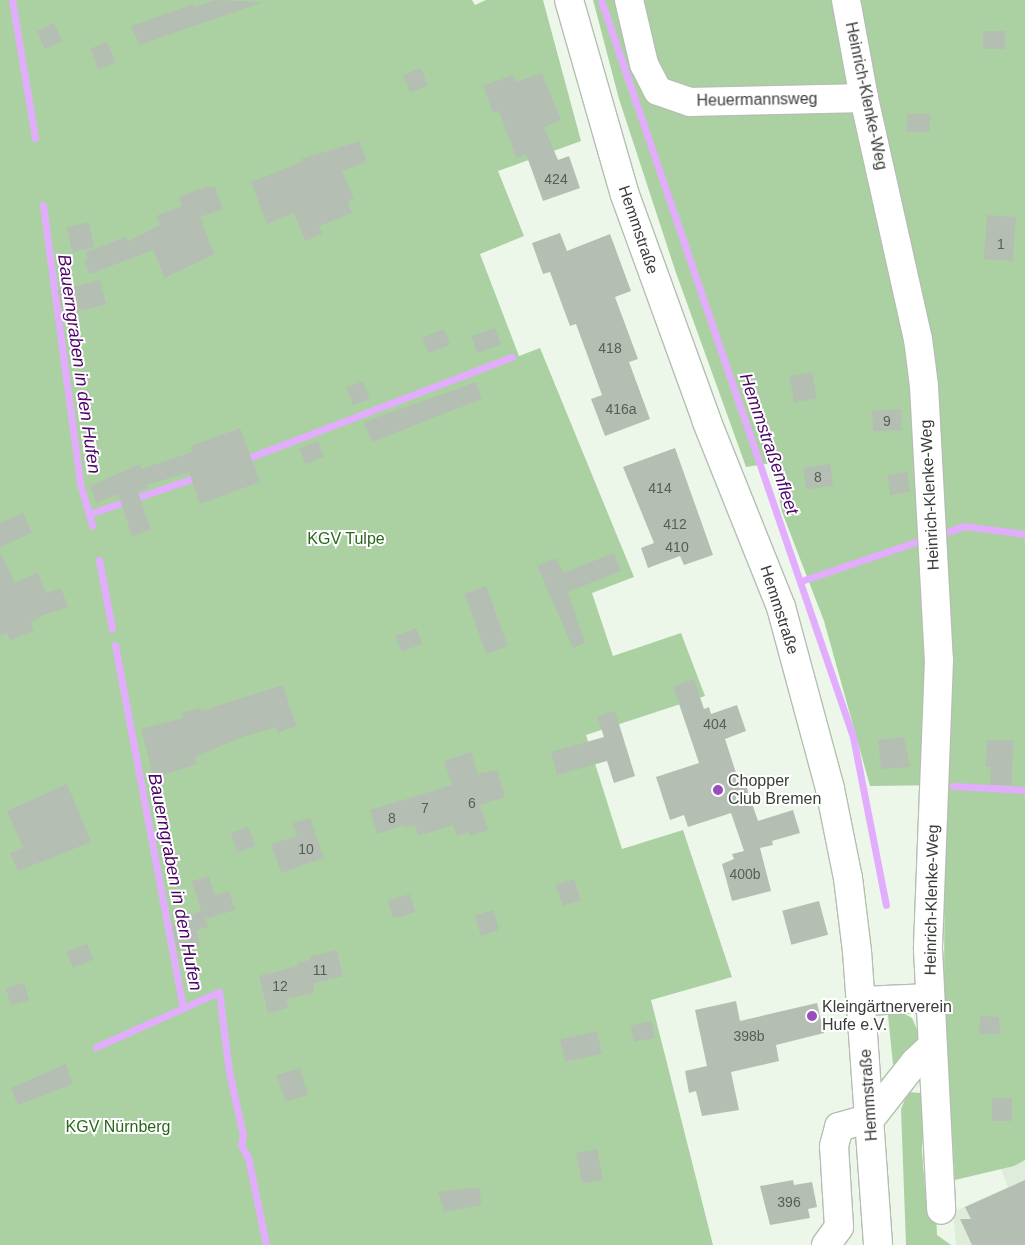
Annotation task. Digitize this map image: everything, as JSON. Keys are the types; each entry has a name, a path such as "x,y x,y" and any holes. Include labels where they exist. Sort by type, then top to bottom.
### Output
{"street":[{"name":"Hemmstraße","path":"569,0 625,195 707,422 781,607 830,789 848,878 862,1001 878,1245"},
{"name":"Heuermannsweg","path":"628,0 644,64 658,91 690,102 864,98"},
{"name":"Heinrich-Klenke-Weg","path":"846,0 864,98 918,339 924,386 939,660 928,949 931,1048 936,1093 940,1210"},
{"name":"Heinrich-Klenke-Weg","path":"862,1001 930,998"},
{"path":"826,1245 839,1227 834,1146 839,1127 871,1118 915,1062 931,1048"}],"shaded area":[{"path":"1025,1160 1025,1245 956,1245 953,1212 1008,1187 1001,1169"}],"green space":[{"name":"KGV Tulpe","path":"0,0 472,0 475,5 486,0 543,0 581,141 498,171 524,236 480,254 519,356 540,348 634,577 592,593 613,656 681,633 705,696 586,735 622,849 683,830 732,977 651,1000 713,1245 0,1245"},
{"path":"593,0 1025,0 1025,1160 1014,1166 955,1180 944,986 945,785 870,786 824,621 782,512 772,463 746,467 675,270 619,99"},
{"path":"901,1012 912,1018 919,1034 914,1046 893,1065 888,1015"},
{"path":"908,1092 921,1093 924,1104 922,1151 927,1213 936,1209 937,1235 951,1245 906,1245 901,1109"}],"building":[{"path":"215,0 263,2 139,45 131,26 193,4 195,7"},
{"path":"54,23 62,41 45,49 37,31"},
{"path":"983,31 1005,31 1005,49 983,49"},
{"path":"107,42 115,62 99,69 90,49"},
{"path":"421,68 428,86 410,93 403,75"},
{"path":"542,73 561,120 544,127 558,160 569,156 580,188 543,201 526,154 516,158 499,111 493,113 483,86 513,75 516,82"},
{"path":"907,114 930,114 930,132 907,132"},
{"path":"360,141 367,162 342,171 354,199 348,201 352,213 319,226 322,234 305,241 294,213 267,224 251,182 302,162 301,159"},
{"path":"208,186 215,187 223,209 200,217 214,254 165,278 153,250 90,274 84,262 87,260 86,252 126,237 128,241 160,225 156,216 182,206 179,197"},
{"path":"987,215 1016,217 1013,261 984,259"},
{"path":"89,222 95,247 72,253 67,227"},
{"path":"560,233 567,251 610,234 631,291 615,297 638,359 629,362 650,419 605,436 591,399 602,395 576,324 570,326 550,272 543,274 532,243"},
{"path":"100,280 106,304 63,315 57,291"},
{"path":"495,328 501,345 477,353 471,336"},
{"path":"444,329 450,345 429,353 423,337"},
{"path":"812,372 817,399 794,403 789,376"},
{"path":"363,381 370,399 353,405 346,387"},
{"path":"476,382 482,399 372,442 364,422"},
{"path":"901,409 902,430 873,431 872,411"},
{"path":"240,428 260,482 200,504 189,472 147,485 148,488 138,492 151,530 132,536 118,494 97,503 90,486 140,464 141,469 192,452 191,446"},
{"path":"318,441 324,457 305,464 299,448"},
{"path":"675,448 713,555 684,565 680,556 648,568 641,548 654,543 623,467"},
{"path":"830,464 833,486 806,490 803,468"},
{"path":"907,472 910,492 890,495 887,475"},
{"path":"23,513 32,533 0,547 0,523"},
{"path":"0,551 15,583 38,572 46,593 61,588 68,607 41,616 31,623 34,631 10,640 7,633 0,636"},
{"path":"614,553 621,571 568,592 585,643 573,648 537,566 556,558 563,573"},
{"path":"486,586 508,646 486,654 464,594"},
{"path":"416,628 422,644 402,652 395,636"},
{"path":"694,679 704,709 709,707 711,714 737,705 746,731 725,739 738,779 743,777 758,821 793,810 800,833 772,841 773,845 760,848 771,891 732,901 722,864 734,859 732,854 744,851 731,813 688,827 684,815 670,820 656,777 699,763 673,686"},
{"path":"283,685 296,726 278,733 276,727 240,738 195,757 197,764 154,778 141,729 183,718 181,713 200,708 201,711"},
{"path":"615,711 635,776 614,783 607,761 557,775 551,752 604,737 597,716"},
{"path":"904,737 910,767 881,769 878,740"},
{"path":"987,740 1013,740 1012,785 990,785 991,767 986,767"},
{"path":"471,752 478,774 497,770 505,797 480,805 488,830 470,836 469,832 456,836 453,825 418,836 415,825 405,828 404,825 377,834 370,810 452,785 444,761"},
{"path":"67,784 91,842 18,871 10,853 23,848 7,811"},
{"path":"310,818 324,858 281,873 271,844 297,836 293,823"},
{"path":"249,827 255,846 237,852 231,833"},
{"path":"209,876 215,895 229,891 235,910 205,919 208,927 197,930 200,946 177,951 172,925 183,923 181,917 201,911 192,881"},
{"path":"574,879 581,900 563,906 556,885"},
{"path":"410,894 415,912 393,919 388,900"},
{"path":"819,901 828,935 791,945 782,911"},
{"path":"493,910 499,930 481,936 475,916"},
{"path":"87,944 93,960 73,968 66,952"},
{"path":"337,950 343,976 314,983 313,993 286,999 288,1008 268,1013 259,976 298,966 298,963 310,960 309,957"},
{"path":"24,983 29,1000 11,1006 6,988"},
{"path":"736,1001 740,1021 817,1003 824,1033 776,1045 779,1061 731,1072 739,1110 702,1116 696,1091 689,1093 685,1071 707,1066 695,1010"},
{"path":"980,1016 999,1017 1000,1034 979,1034"},
{"path":"651,1021 655,1038 634,1042 631,1026"},
{"path":"597,1031 602,1053 565,1062 560,1040"},
{"path":"66,1064 73,1084 18,1105 11,1088"},
{"path":"300,1068 308,1095 285,1102 277,1075"},
{"path":"992,1098 1012,1098 1012,1121 992,1121"},
{"path":"597,1149 603,1179 582,1183 576,1153"},
{"path":"793,1180 794,1185 812,1182 817,1207 808,1209 810,1218 770,1225 760,1186"},
{"path":"1025,1180 1025,1245 972,1245 960,1219 971,1219 965,1207"},
{"path":"479,1187 482,1205 444,1212 438,1192"}],"waterway":[{"name":"Bauerngraben in den Hufen","path":"12,0 35,138"},
{"name":"Hemmstraßenfleet","path":"601,0 853,737 886,905"},
{"name":"Bauerngraben in den Hufen","path":"43,205 80,483 92,525"},
{"path":"243,460 512,357"},
{"path":"89,514 200,476"},
{"path":"942,534 964,526 1025,534"},
{"path":"801,581 919,541"},
{"name":"Bauerngraben in den Hufen","path":"99,560 112,629"},
{"name":"Bauerngraben in den Hufen","path":"115,645 183,1008"},
{"path":"953,786 1025,790"},
{"name":"Bauerngraben in den Hufen","path":"96,1047 219,992 229,1072 243,1135 241,1146 248,1157 266,1245"}],"place":[{"name":"Chopper Club Bremen","path":"718,790"},
{"name":"Kleingärtnerverein Hufe e.V.","path":"812,1016"}],"park label":[{"name":"KGV Nürnberg","path":"118,1127"}]}
